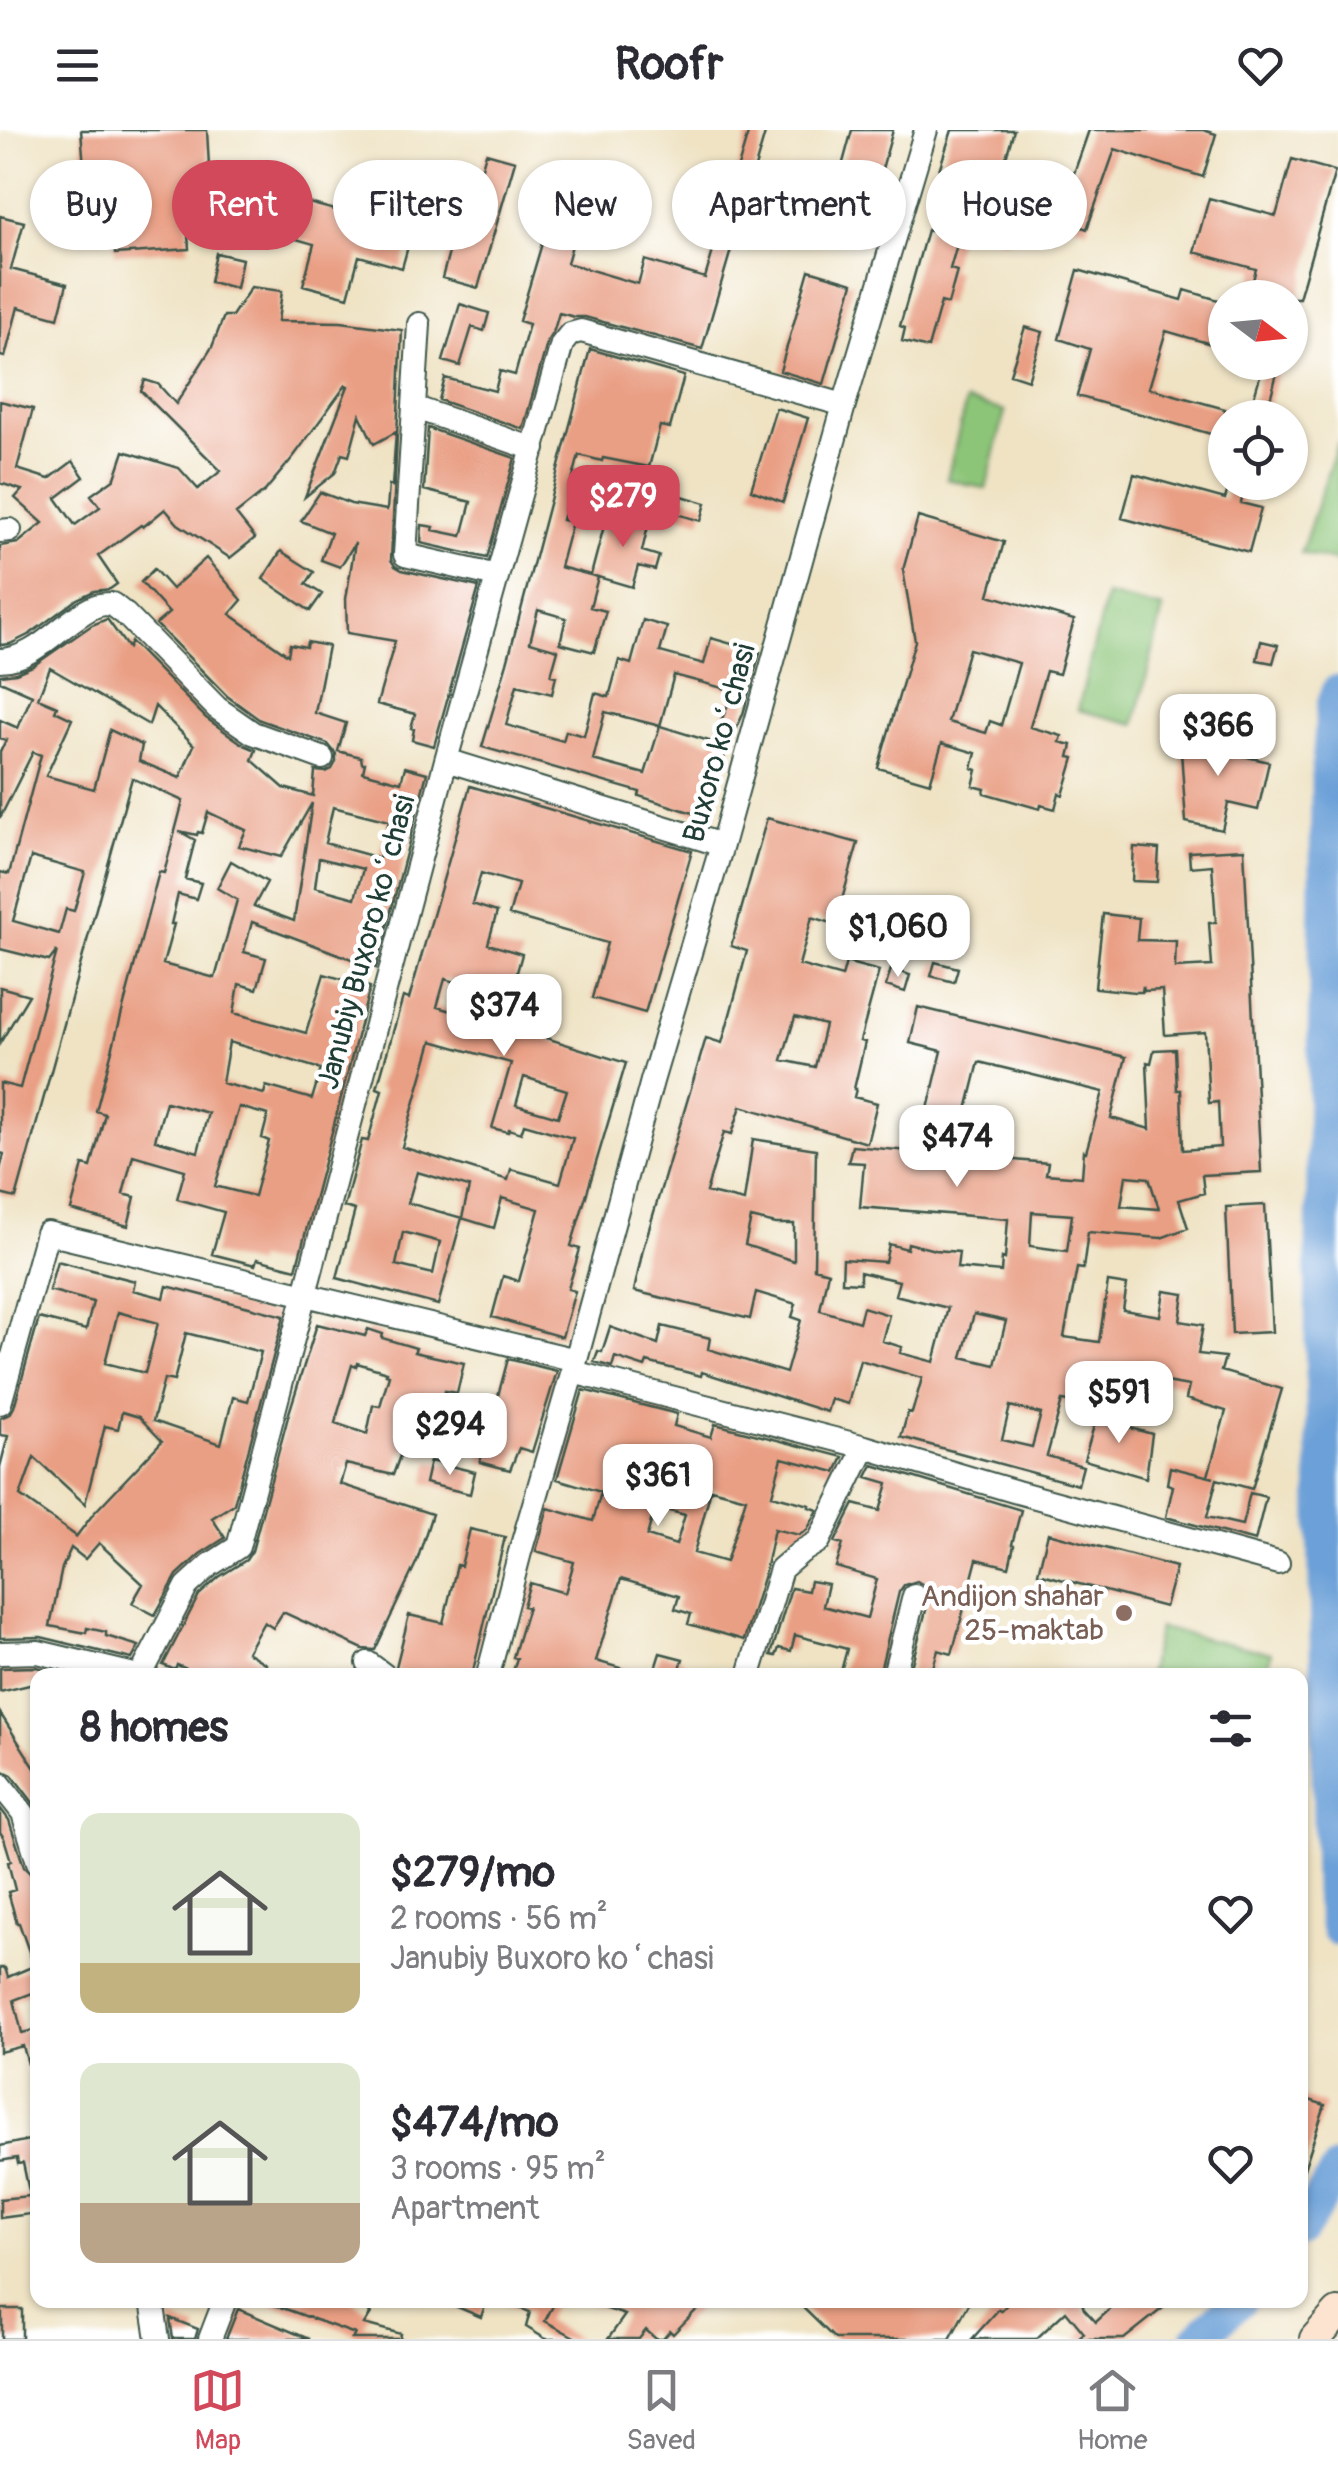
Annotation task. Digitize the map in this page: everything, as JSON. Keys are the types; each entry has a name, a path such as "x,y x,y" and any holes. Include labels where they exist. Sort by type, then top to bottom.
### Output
{"main road":[{"path":"1315,2339 1338,2312"}],"street":[{"name":"Buxoro koʻchasi","path":"490,1668 652,1081 926,130"},
{"path":"419,324 405,555 496,576"},
{"name":"Janubiy Buxoro koʻchasi","path":"145,1668 187,1586 238,1547 446,760 562,344 570,334 581,331 844,405"},
{"path":"416,408 534,450"},
{"path":"0,660 25,655 96,606 112,604 216,708 253,733 322,758"},
{"path":"446,760 722,845"},
{"path":"0,1403 47,1233 303,1294 575,1366 1278,1562"},
{"path":"751,1668 781,1569 819,1541 865,1446"},
{"path":"896,1668 914,1596"},
{"name":"Janubiy Buxoro koʻchasi","path":"0,1652 38,1652 105,1668"},
{"path":"0,1784 23,1814 30,1836"},
{"path":"153,2308 158,2339"},
{"path":"210,2339 222,2308"}],"green space":[{"path":"966,401 1005,411 986,489 947,479"},
{"path":"1338,442 1338,562 1301,553"},
{"path":"1106,595 1163,609 1135,724 1078,710"},
{"path":"1159,1628 1271,1653 1268,1668 1150,1668"}],"building":[{"path":"81,130 207,130 209,160 172,160 174,250 115,254 115,250 152,250 152,160 83,160"},
{"path":"749,130 766,130 757,160 740,160"},
{"path":"852,130 893,130 885,160 844,160"},
{"path":"952,130 1014,130 1005,160 942,160"},
{"path":"1089,130 1203,130 1216,134 1203,177 1115,149 1087,229 1087,160 1079,160"},
{"path":"486,153 515,161 498,219 498,160 484,160"},
{"path":"1292,159 1335,171 1304,280 1253,280 1256,269 1194,252 1209,198 1276,216"},
{"path":"313,204 333,209 333,250 407,250 402,268 359,256 348,297 303,285 314,244"},
{"path":"0,216 24,222 11,269 67,284 58,318 18,307 5,357 0,356"},
{"path":"926,234 926,250 955,250 950,269 957,271 948,304 941,302 928,348 902,341 905,328 900,326"},
{"path":"450,250 489,250 478,288 442,278"},
{"path":"540,250 571,250 567,263 638,284 645,260 705,278 713,250 731,250 702,349 559,313 523,429 439,400 445,378 495,391 500,371 515,375 529,324 519,321"},
{"path":"216,253 242,259 236,288 210,282"},
{"path":"809,270 853,283 824,384 780,371"},
{"path":"1078,270 1182,300 1185,290 1208,297 1208,343 1166,331 1149,388 1208,404 1208,433 1077,396 1090,349 1059,339"},
{"path":"251,287 282,291 278,321 341,322 402,330 391,560 402,570 479,587 434,746 412,740 415,714 377,704 395,641 347,633 346,599 355,543 340,567 321,560 331,533 301,521 320,492 351,504 387,510 396,432 374,444 360,415 349,456 342,454 335,473 305,497 346,385 265,491 236,514 255,538 230,558 178,524 165,509 98,556 117,584 77,599 30,634 0,645 0,546 18,543 43,523 15,498 22,490 0,483 0,401 33,409 17,469 49,479 73,461 84,477 56,498 75,525 100,507 91,495 115,478 124,451 179,468 198,489 221,471 141,391 145,380 158,384 176,404 212,347 224,316 232,316"},
{"path":"460,304 489,313 484,331 472,327 460,366 443,361"},
{"path":"1025,327 1043,332 1028,380 1010,374"},
{"path":"590,349 684,376 670,428 660,426 649,467 579,455 562,520 572,522 560,567 598,577 590,607 606,611 594,652 560,643 566,618 538,610 530,642 558,650 551,675 556,676 552,694 517,685 506,725 563,741 566,731 584,736 595,693 609,697 619,660 631,664 643,620 667,627 660,652 704,664 711,638 760,652 743,714 699,815 639,796 640,792 482,747","holes":["674,675 734,691 712,742 660,726","605,712 660,726 645,774 593,760"]},
{"path":"1259,380 1275,380 1270,400 1253,400"},
{"path":"776,408 808,418 783,502 751,490"},
{"path":"428,428 515,458 487,558 421,543 422,525 462,536 471,502 424,490"},
{"path":"1134,474 1208,494 1208,500 1242,500 1241,503 1261,508 1249,552 1122,518"},
{"path":"682,496 706,503 701,521 677,514"},
{"path":"608,511 649,522 642,551 659,556 655,570 638,566 632,587 591,575"},
{"path":"918,517 1004,542 989,595 1074,620 1059,674 1046,671 1030,727 1062,736 1060,742 1072,745 1069,757 1074,758 1055,809 1041,805 1040,809 984,793 985,789 973,786 976,753 942,743 930,783 878,768 915,641 903,570","holes":["969,649 1019,663 1001,725 990,721 986,733 948,722"]},
{"path":"281,551 314,572 306,584 322,594 310,611 263,579"},
{"path":"206,558 242,600 230,614 288,655 290,644 328,646 315,713 346,723 338,751 361,757 365,763 363,772 401,782 405,767 427,773 376,968 252,922 244,952 266,958 257,989 239,984 234,1013 306,1033 324,974 370,987 296,1269 257,1259 255,1265 212,1254 224,1212 177,1199 185,1170 133,1155 123,1194 135,1197 128,1226 71,1210 83,1165 91,1167 105,1114 96,1111 159,872 164,873 183,801 132,778 16,1198 0,1194 4,1154 0,1153 0,1083 20,1088 57,951 49,961 0,949 0,872 9,874 41,755 33,752 0,818 0,752 6,740 0,738 0,720 18,728 32,695 0,681 0,675 33,666 107,619 128,648 131,642 206,718 256,750 252,760 284,788 313,796 315,771 326,772 336,762 336,754 328,744 260,720 227,696 156,624 169,613 141,582 154,569 172,589","holes":["50,668 149,725 155,706 194,745 180,778 139,761 142,745 110,730 94,789 46,776 72,719 55,711 57,706 38,698","312,803 294,921 254,906 267,882 231,861 217,888 237,900 215,978 163,964 178,894 196,899 201,883 185,879 195,840 179,831 202,833 208,812 246,830 239,846 281,857","333,807 389,821 379,858 325,843","31,857 85,872 74,911 66,909 59,934 13,921","319,858 363,869 355,898 315,887","229,1042 321,1069 312,1099 266,1086 264,1094 222,1083","166,1102 208,1113 198,1152 155,1140","239,1107 268,1115 262,1138 269,1141 254,1196 215,1186"]},
{"path":"1261,641 1278,645 1273,663 1257,660"},
{"path":"1208,733 1226,742 1239,755 1269,762 1258,810 1228,803 1222,830 1186,822 1180,737"},
{"path":"470,786 692,851 645,1013 592,998 607,943 509,915 518,884 481,873 472,904 497,912 488,944 522,954 514,983 526,986 514,1028 626,1063 571,1246 580,1249 568,1289 575,1291 562,1337 492,1317 503,1276 519,1281 539,1209 502,1198 494,1228 462,1218 438,1305 337,1278 355,1210 344,1207 362,1140 368,1141 382,1090 377,1088 403,997 409,999","holes":["445,979 497,994 489,1022 437,1007","432,1041 511,1063 492,1128 521,1133 524,1124 573,1138 560,1183 511,1169 508,1180 402,1147","524,1077 567,1090 558,1117 516,1105","417,1172 469,1187 462,1218 408,1203","403,1232 440,1242 433,1274 396,1265"]},
{"path":"767,818 858,843 835,924 812,917 799,965 842,977 846,962 879,971 860,1041 865,1042 854,1089 854,1097 877,1103 867,1143 741,1106 732,1134 724,1132 706,1192 744,1201 753,1139 816,1149 814,1268 828,1272 820,1310 859,1322 863,1307 889,1315 882,1341 902,1347 900,1353 934,1362 948,1308 895,1295 899,1281 860,1272 860,1283 842,1282 843,1259 885,1262 889,1244 907,1249 908,1243 959,1252 957,1268 1001,1272 1008,1219 860,1207 864,1163 848,1162 852,1146 1048,1163 1046,1174 1082,1177 1084,1151 1103,1092 979,1062 963,1126 926,1117 942,1051 910,1043 918,1007 1126,1057 1111,1118 1150,1129 1147,1062 1151,1063 1154,1050 1175,1049 1183,1150 1220,1147 1218,1102 1209,1103 1205,1032 1165,1035 1162,990 1144,991 1143,986 1142,992 1095,988 1103,914 1139,918 1137,940 1176,941 1175,968 1212,966 1209,923 1216,923 1212,865 1190,867 1189,852 1244,849 1261,1172 1202,1175 1204,1193 1179,1200 1188,1228 1161,1238 1088,1232 1083,1269 1077,1268 1064,1337 1099,1342 1108,1282 1127,1285 1123,1310 1160,1316 1164,1291 1184,1294 1180,1321 1203,1325 1198,1354 1225,1357 1221,1371 1282,1389 1252,1489 1217,1479 1207,1517 1242,1525 1250,1493 1266,1497 1255,1541 1166,1517 1173,1486 1167,1484 1170,1467 1214,1478 1208,1476 1226,1411 1186,1399 1189,1386 1160,1381 1159,1388 1094,1378 1090,1405 1062,1401 1047,1456 1083,1466 1078,1485 901,1437 922,1378 860,1360 848,1404 831,1399 827,1412 702,1372 701,1376 647,1362 645,1367 615,1357 612,1367 594,1362 598,1351 602,1352 610,1327 658,1344 662,1326 710,1338 708,1349 786,1373 801,1320 792,1317 796,1304 756,1292 750,1319 634,1291 706,1038 722,1043 747,951 731,946","holes":["795,1017 825,1025 815,1067 782,1060","1126,1176 1149,1178 1159,1209 1121,1206","1032,1212 1072,1215 1067,1251 1030,1246","751,1218 794,1224 794,1261 745,1245","974,1314 1006,1321 995,1365 962,1357","1010,1406 1041,1414 1032,1447 1002,1440"]},
{"path":"1134,847 1159,849 1157,882 1132,881"},
{"path":"935,962 958,968 954,982 931,976"},
{"path":"891,969 910,975 905,992 886,986"},
{"path":"0,987 29,995 0,1043"},
{"path":"1265,1205 1272,1332 1232,1334 1226,1207"},
{"path":"57,1261 135,1281 133,1290 164,1298 167,1286 284,1316 234,1504 212,1518 225,1538 177,1575 155,1615 132,1603 143,1584 99,1543 85,1559 71,1548 62,1568 50,1626 86,1633 87,1628 106,1632 106,1636 139,1646 132,1659 41,1637 0,1638 0,1467 8,1436 0,1435 0,1418 10,1414 14,1407 39,1318 86,1330 93,1302 49,1290","holes":["118,1312 158,1323 145,1373 105,1363","186,1333 261,1352 248,1401 233,1397 221,1444 153,1421 164,1379 174,1381","122,1412 139,1417 162,1441 75,1538 20,1496 34,1457 85,1504 105,1426 118,1429"]},
{"path":"317,1324 365,1336 368,1329 383,1334 382,1338 416,1348 414,1352 464,1363 457,1393 445,1391 442,1402 416,1396 405,1450 393,1475 346,1464 340,1484 432,1514 417,1561 375,1650 363,1649 283,1612 273,1628 264,1622 247,1652 266,1664 263,1668 163,1665 199,1595 246,1560 252,1551","holes":["357,1363 389,1375 380,1406 373,1405 367,1434 335,1423 352,1365 356,1367"]},
{"path":"508,1359 557,1371 532,1452 519,1448 510,1470 480,1462"},
{"path":"583,1390 677,1414 674,1426 711,1437 715,1424 843,1457 836,1472 782,1458 772,1495 818,1510 807,1530 799,1535 774,1529 744,1640 688,1624 691,1614 675,1609 679,1596 621,1579 596,1661 620,1668 514,1668 517,1658 513,1657 528,1607 523,1606 530,1583 565,1593 574,1562 536,1551 548,1508 593,1521 601,1492 557,1479","holes":["711,1489 746,1498 726,1562 694,1553","655,1507 685,1515 676,1545 647,1536"]},
{"path":"1098,1412 1125,1420 1123,1426 1152,1434 1146,1478 1084,1460"},
{"path":"430,1461 475,1472 470,1494 425,1483"},
{"path":"873,1465 1021,1510 1009,1567 977,1559 952,1654 938,1650 933,1668 911,1668 929,1599 925,1586 917,1581 904,1585 899,1592 881,1668 842,1668 847,1649 795,1635 791,1651 779,1648 776,1656 771,1655 791,1588 808,1591 810,1581 828,1584 823,1606 867,1618 877,1579 836,1567 843,1544 835,1542 854,1504 880,1511 888,1483 867,1477"},
{"path":"470,1529 505,1537 474,1668 396,1668 409,1615 443,1623 457,1565 461,1566"},
{"path":"1048,1533 1176,1567 1165,1607 1038,1573"},
{"path":"660,1653 683,1659 680,1668 655,1668"},
{"path":"36,1667 40,1668 30,1668 30,1685 0,1692 0,1668"},
{"path":"0,1713 30,1760 30,1799 12,1775 0,1769"},
{"path":"0,1808 9,1820 24,1867 30,1873 30,1955 8,1892 15,1890 8,1862 11,1861 0,1832"},
{"path":"0,1968 5,1968 8,1977 30,1968 30,1994 14,2000 22,2033 30,2031 30,2071 23,2046 0,2052"},
{"path":"1308,2100 1325,2105 1308,2157"},
{"path":"30,2140 30,2196 23,2163 18,2164 17,2158 0,2161 0,2146"},
{"path":"30,2196 30,2214 0,2218 0,2199"},
{"path":"283,2308 363,2308 371,2313 364,2324 401,2334 400,2339 352,2339 355,2334"},
{"path":"460,2308 484,2308 481,2317"},
{"path":"519,2308 552,2308 545,2321 578,2339 546,2339 526,2327 530,2312"},
{"path":"604,2308 698,2308 663,2339 656,2339 646,2330 639,2339 608,2339 625,2315"},
{"path":"803,2308 967,2308 950,2339 835,2339"},
{"path":"1084,2308 1096,2322 1111,2308 1163,2308 1124,2339 1077,2339 1084,2333 1066,2311 1036,2339 972,2339 1001,2311"},
{"path":"2,2309 22,2309 22,2339 2,2339"},
{"path":"238,2309 309,2339 226,2339"},
{"path":"170,2318 198,2329 195,2339 173,2339"}],"waterway":[{"path":"1338,692 1328,776 1322,1339 1331,1892 1338,1929"},
{"path":"1308,2218 1338,2171"},
{"path":"1198,2339 1231,2308"}],"place":[{"name":"Andijon shahar 25-maktab","path":"1124,1613"}]}
